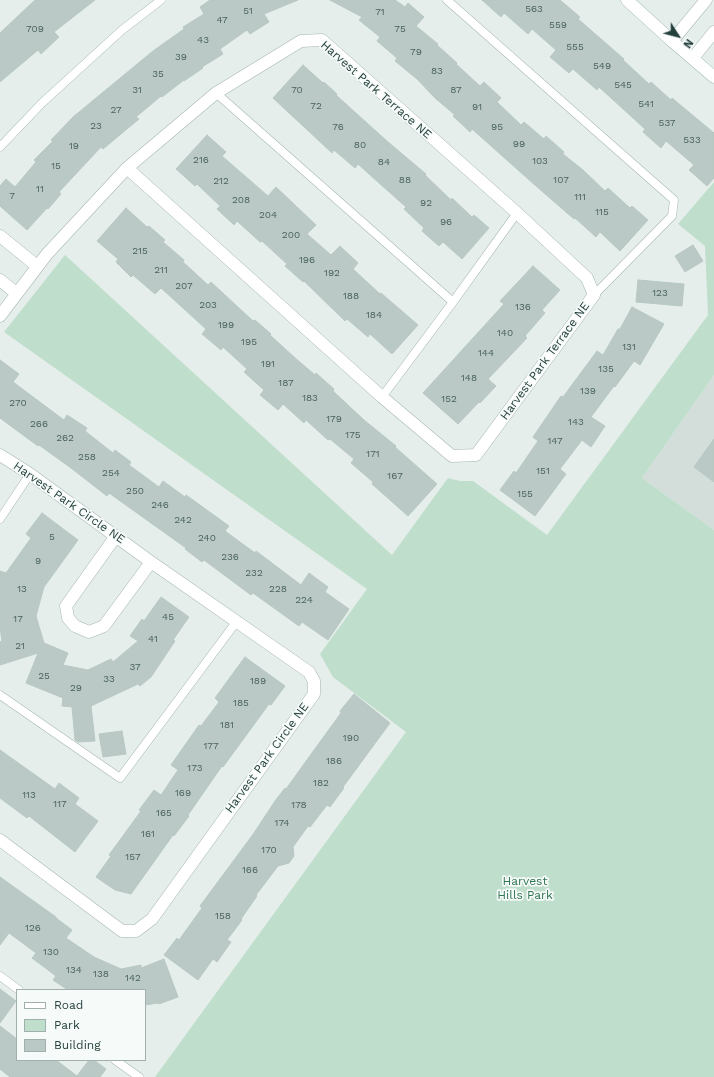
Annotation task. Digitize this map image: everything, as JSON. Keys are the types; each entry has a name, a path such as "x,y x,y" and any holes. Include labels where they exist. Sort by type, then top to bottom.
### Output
{"street":[{"path":"627,0 714,77"},
{"path":"672,41 706,0"},
{"path":"693,58 714,32"},
{"name":"Harvest Park Terrace NE","path":"16,293 47,254 127,168 216,93 301,41 322,40 517,213 587,278 594,295 476,455 452,456 382,396 127,168"},
{"path":"0,236 37,266"},
{"path":"0,280 16,293 0,316"},
{"name":"Harvest Park Circle NE","path":"0,455 30,474 151,562 309,672 314,681 314,694 152,919 136,931 122,931 0,840"},
{"path":"116,536 66,606 68,618 76,626 89,632 104,626 151,562"}],"lane":[{"path":"0,147 53,92 122,30 161,0"},
{"path":"447,0 674,200 672,216 594,295"},
{"path":"216,93 453,302"},
{"path":"382,396 453,302 517,213"},
{"path":"0,519 30,474"},
{"path":"0,695 120,778 237,621"},
{"path":"0,976 18,989"},
{"path":"116,1061 139,1077"}],"shaded area":[{"path":"714,375 714,530 642,478"}],"green space":[{"name":"Harvest Hills Park","path":"714,182 714,375 642,478 714,530 714,1077 155,1077 406,732 333,677 320,654 367,589 4,332 65,255 392,555 448,478 460,481 473,481 547,535 708,315 705,246 678,224"}],"building":[{"path":"35,0 95,0 54,32 59,37 41,54 38,50 0,82 0,33"},
{"path":"210,0 298,0 264,14 269,22 250,34 247,30 220,49 223,54 202,67 203,68 162,97 161,96 136,117 139,119 103,149 101,147 59,192 61,194 48,209 47,208 27,230 0,206 0,186 6,179 15,187 36,162 34,160 53,141 51,140 73,117 153,51 184,29 183,27 204,14 200,7"},
{"path":"330,0 395,0 405,7 408,3 424,17 416,26 438,44 437,45 480,86 484,82 501,98 497,102 521,125 524,122 544,139 546,136 564,152 563,154 583,170 605,191 608,188 630,208 632,206 648,220 620,251 600,232 596,237 472,129 470,132 453,116 455,115 435,98 417,79 395,61 397,58 377,41 380,37 359,20 362,17"},
{"path":"482,0 560,0 580,17 578,19 624,59 623,60 649,84 651,82 671,100 672,98 714,133 714,178 707,186 689,170 694,165 666,141 661,148 643,132 645,129 599,87 597,90 573,69 569,73 550,57 556,50 532,29 528,34 504,13 501,17"},
{"path":"303,65 323,83 324,82 337,94 336,95 388,142 426,174 425,175 451,200 452,198 472,217 474,215 489,228 462,259 443,242 439,246 422,231 424,228 404,209 406,207 358,164 355,168 334,150 332,153 273,98"},
{"path":"207,135 226,152 222,156 268,196 276,187 316,225 307,234 331,255 340,246 358,263 353,269 380,294 381,293 418,325 392,354 370,334 368,337 347,319 345,321 304,281 303,282 285,266 287,264 262,241 260,242 237,221 234,225 217,209 220,206 197,184 195,186 176,169"},
{"path":"126,208 147,227 149,226 165,240 163,242 184,260 183,262 208,285 211,282 253,321 255,320 271,334 270,335 294,357 315,375 316,373 364,420 396,446 395,447 437,484 408,516 351,463 354,459 330,439 328,440 306,420 304,423 283,404 278,410 260,395 264,390 244,372 247,369 223,347 221,350 202,334 206,329 161,288 155,294 133,275 131,277 116,262 118,259 97,241"},
{"path":"693,245 703,261 685,272 675,256"},
{"path":"533,266 560,290 542,310 545,313 525,336 527,338 488,379 496,386 458,424 423,393 504,304 500,301"},
{"path":"638,280 684,284 682,306 636,302"},
{"path":"632,307 664,324 640,365 634,361 591,417 605,426 591,447 582,440 560,469 566,474 535,516 500,490 514,471 516,473 538,441 533,437 561,396 563,397 597,351 603,355"},
{"path":"0,360 19,374 13,382 64,420 67,415 87,428 85,431 113,453 115,450 131,462 129,465 159,487 163,481 185,497 186,495 229,526 225,531 255,553 256,551 301,585 309,573 328,587 325,592 349,609 328,640 302,622 299,626 253,593 251,595 204,560 202,562 185,549 186,548 109,493 107,496 71,468 0,418"},
{"path":"714,439 714,482 694,467"},
{"path":"42,513 78,540 44,587 36,616 44,643 68,653 63,665 88,670 111,659 113,662 138,641 130,636 142,619 144,621 161,597 189,617 173,640 175,641 151,677 140,686 138,684 91,706 95,741 78,742 75,740 72,707 62,706 63,698 26,683 38,653 0,665 0,642 2,641 0,627 0,571 6,573 31,538 26,534"},
{"path":"245,657 285,686 271,705 269,704 223,767 222,766 188,815 189,816 174,836 173,835 131,894 115,890 96,877 111,856 109,855 141,811 139,810 154,790 161,795 178,770 171,765 199,725 201,726 219,702 215,698"},
{"path":"354,694 390,723 330,807 327,805 310,827 308,826 293,847 294,856 289,863 278,866 256,895 257,896 241,919 242,920 227,940 231,942 217,962 213,959 198,980 164,955 177,938 179,940 202,908 200,906 254,833 275,801 285,788 286,789 341,713 340,711"},
{"path":"122,731 126,754 103,757 99,734"},
{"path":"0,750 55,789 59,783 79,798 75,804 98,821 75,852 29,816 27,818 0,798"},
{"path":"0,877 72,930 66,938 94,957 121,969 141,965 141,968 164,959 178,997 159,1004 146,1005 146,989 66,989 53,980 56,976 32,958 36,953 9,933 0,945"},
{"path":"0,989 16,1001 0,1023"},
{"path":"0,1026 16,1038 16,1061 57,1061 77,1076 88,1061 95,1061 106,1069 100,1077 10,1077 0,1069"}]}
